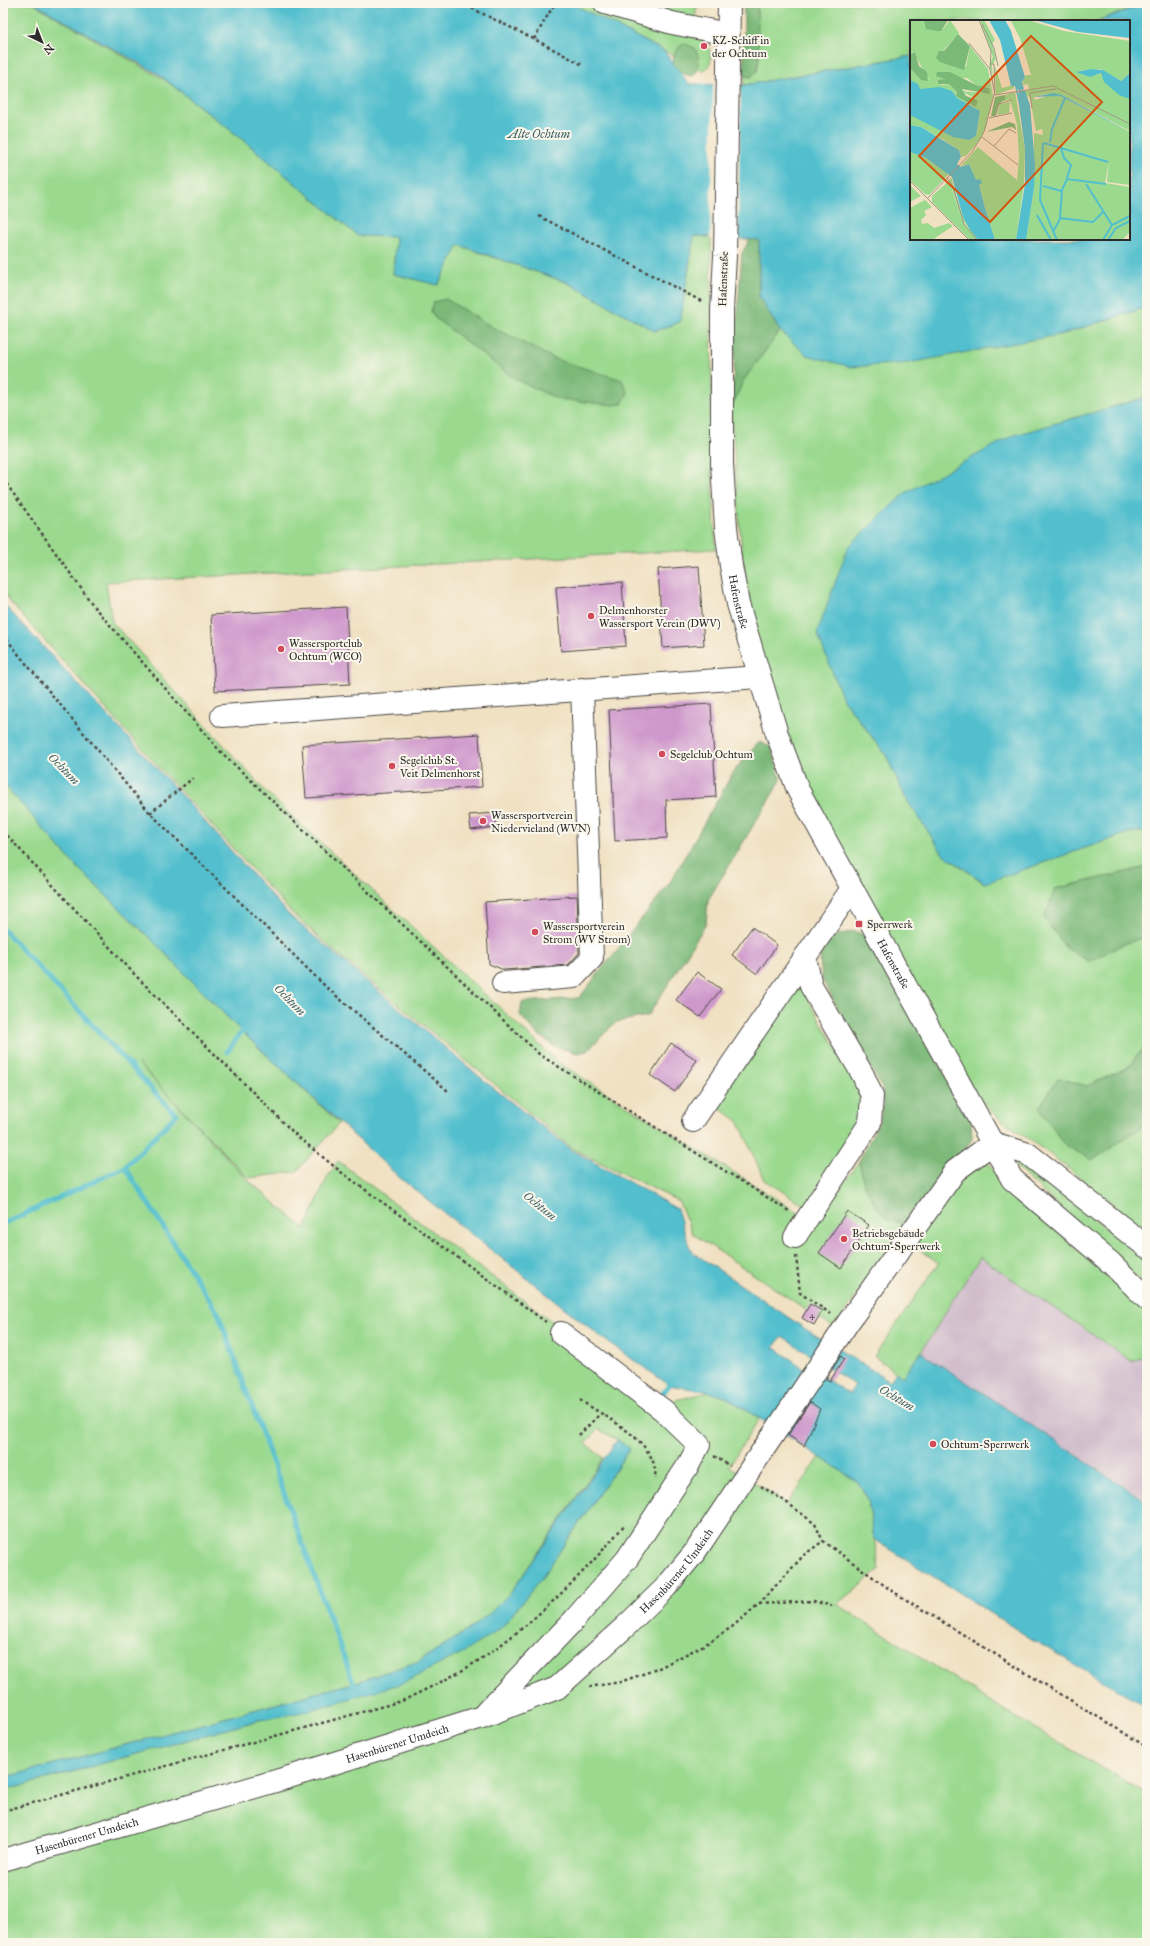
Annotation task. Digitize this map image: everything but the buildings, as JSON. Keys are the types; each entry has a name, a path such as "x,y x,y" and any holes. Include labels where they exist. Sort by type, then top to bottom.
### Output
{"street":[{"path":"605,3 672,23 728,34"},
{"name":"Hafenstraße","path":"729,3 722,371 722,464 724,505 731,566 738,604 759,678 795,783 851,890 898,969 1012,1179 1111,1263 1147,1299"},
{"path":"222,716 582,689 759,678"},
{"path":"503,983 574,977 592,958 582,689"},
{"path":"693,1121 851,890"},
{"path":"795,1237 870,1123 872,1096 863,1076 811,986 805,957"},
{"path":"993,1143 1028,1154 1147,1247"},
{"name":"Hasenbürener Umdeich","path":"3,1860 286,1778 482,1717 556,1688 626,1626 666,1587 695,1552 847,1324 955,1171 993,1143"},
{"path":"482,1717 574,1620 627,1559 689,1464 699,1445 663,1410 560,1333"}],"path":[{"path":"461,3 583,65"},
{"path":"534,39 555,3"},
{"path":"539,216 689,296"},
{"path":"3,479 95,608 220,751 540,1055 792,1212 800,1293 847,1324"},
{"path":"3,634 150,813 326,987 448,1091"},
{"path":"150,813 193,778"},
{"path":"3,831 136,976 297,1136 332,1164 560,1333"},
{"path":"580,1400 638,1439 649,1453 656,1468 654,1484"},
{"path":"579,1435 600,1414"},
{"path":"699,1445 789,1504 815,1524 823,1541 899,1595 1147,1747"},
{"path":"3,1811 402,1701 453,1675 487,1655 522,1629 554,1599 613,1538 626,1522"},
{"path":"556,1688 583,1688 620,1682 657,1669 706,1644 732,1627 759,1604 804,1555 823,1541"},
{"path":"759,1604 813,1601 832,1606"}],"shaded area":[{"path":"980,1257 1130,1360 1145,1356 1147,1358 1147,1501 921,1352"}],"green space":[{"path":"3,3 32,3 165,80 242,139 358,236 396,237 393,274 438,285 458,245 566,282 655,331 680,322 694,236 711,237 712,474 716,549 106,582 112,622 266,792 559,1063 816,1224 859,1161 864,1184 906,1224 834,1328 693,1234 678,1201 573,1149 335,952 292,913 10,602 3,591"},
{"path":"571,3 594,3 705,40 711,57 709,65 703,71"},
{"path":"617,3 698,3 694,22"},
{"path":"744,3 757,3 759,60 757,71 751,77 744,76"},
{"path":"750,3 1144,3 1100,20 910,20 910,56 744,85 750,24"},
{"path":"683,43 695,48 698,55 699,66 693,76 680,73 673,64 675,52"},
{"path":"750,239 759,240 759,297 780,331 743,381 731,409 742,253"},
{"path":"446,299 492,327 555,359 622,380 628,393 622,404 613,405 558,399 515,379 435,318 431,311 434,302"},
{"path":"1147,307 1147,397 1012,436 843,699 886,755 905,797 943,854 984,883 1128,833 1147,831 1147,867 1055,889 1124,944 1147,936 1147,1044 1127,1068 1087,1086 1058,1078 1093,1160 1147,1123 1147,1231 1055,1158 995,1115 978,1097 805,787 758,647 742,554 731,409 743,381 780,331 807,355 1063,334"},
{"path":"759,742 771,747 781,780 708,900 706,924 648,1016 616,1022 587,1051 577,1053 554,1046 535,1032 520,1015 522,1002 579,998 669,884 734,771"},
{"path":"3,783 74,864 154,942 242,1032 339,1123 296,1172 248,1178 138,1063 249,1181 305,1229 327,1178 338,1161 654,1398 671,1401 710,1392 728,1398 759,1419 729,1466 787,1504 820,1457 858,1482 868,1499 879,1570 837,1604 1007,1712 1147,1794 1147,1943 3,1943 3,1791 259,1720 303,1712 501,1628 541,1579 630,1448 599,1429 585,1443 603,1458 512,1591 489,1614 468,1630 419,1661 357,1682 3,1778"},
{"path":"1147,867 1147,936 1124,944 1089,961 1066,948 1044,918 1055,889"},
{"path":"855,931 867,937 971,1120 972,1139 906,1224 888,1220 878,1209 864,1184 859,1161 880,1120 883,1105 882,1088 822,979 820,957 826,944 838,935"},
{"path":"800,985 868,1104 866,1125 806,1206 764,1180 739,1122 719,1107 719,1098 787,991"},
{"path":"1147,1044 1147,1123 1093,1160 1066,1146 1039,1108 1058,1078 1087,1086 1127,1068"},
{"path":"981,1156 1021,1198 1147,1313 1147,1358 1145,1357 1131,1361 980,1257 921,1352 902,1377 874,1356 939,1263 909,1242"},
{"path":"1019,1159 1147,1261 1147,1287 1017,1168 1015,1164"}],"water":[{"name":"Alte Ochtum","path":"33,3 571,3 664,51 689,84 744,85 910,56 910,240 1130,240 1130,20 1100,20 1147,3 1147,307 1063,334 909,363 851,367 807,355 780,331 759,297 759,240 694,236 680,322 655,331 566,282 459,245 438,285 393,274 396,237 358,236 242,139 158,74"},
{"path":"1147,397 1147,831 1128,833 985,883 943,854 905,797 886,755 843,699 817,633 848,547 905,493 1012,436"},
{"name":"Ochtum","path":"3,602 164,776 289,915 486,1082 572,1150 677,1209 691,1251 807,1330 890,1381 896,1372 902,1377 921,1352 1147,1502 1147,1707 1030,1638 874,1539 868,1499 858,1482 780,1431 818,1374 849,1394 855,1385 782,1336 774,1347 809,1372 777,1421 765,1422 728,1398 710,1392 669,1385 605,1340 400,1178 242,1032 154,942 74,864 3,783"},
{"path":"617,1440 630,1448 541,1579 501,1628 464,1652 403,1683 303,1712 259,1720 3,1791 3,1778 357,1682 419,1661 468,1630 489,1614 512,1591"}],"pier":[{"path":"713,83 741,83 738,241 710,239"}],"waterway":[{"path":"3,929 176,1115"},
{"path":"227,1052 245,1027"},
{"path":"3,1224 125,1167 177,1114"},
{"path":"125,1167 218,1313 355,1687"},
{"path":"663,1393 672,1381"}],"place":[{"name":"KZ-Schiff in der Ochtum","path":"704,46"},
{"name":"Delmenhorster Wassersport Verein (DWV)","path":"591,616"},
{"name":"Wassersportclub Ochtum (WCO)","path":"281,649"},
{"name":"Segelclub Ochtum","path":"662,754"},
{"name":"Segelclub St. Veit Delmenhorst","path":"392,766"},
{"name":"Wassersportverein Niedervieland (WVN)","path":"483,821"},
{"name":"Sperrwerk","path":"859,924"},
{"name":"Wassersportverein Strom (WV Strom)","path":"535,932"},
{"name":"Betriebsgebäude Ochtum-Sperrwerk","path":"844,1239"},
{"name":"Ochtum-Sperrwerk","path":"933,1444"}]}
